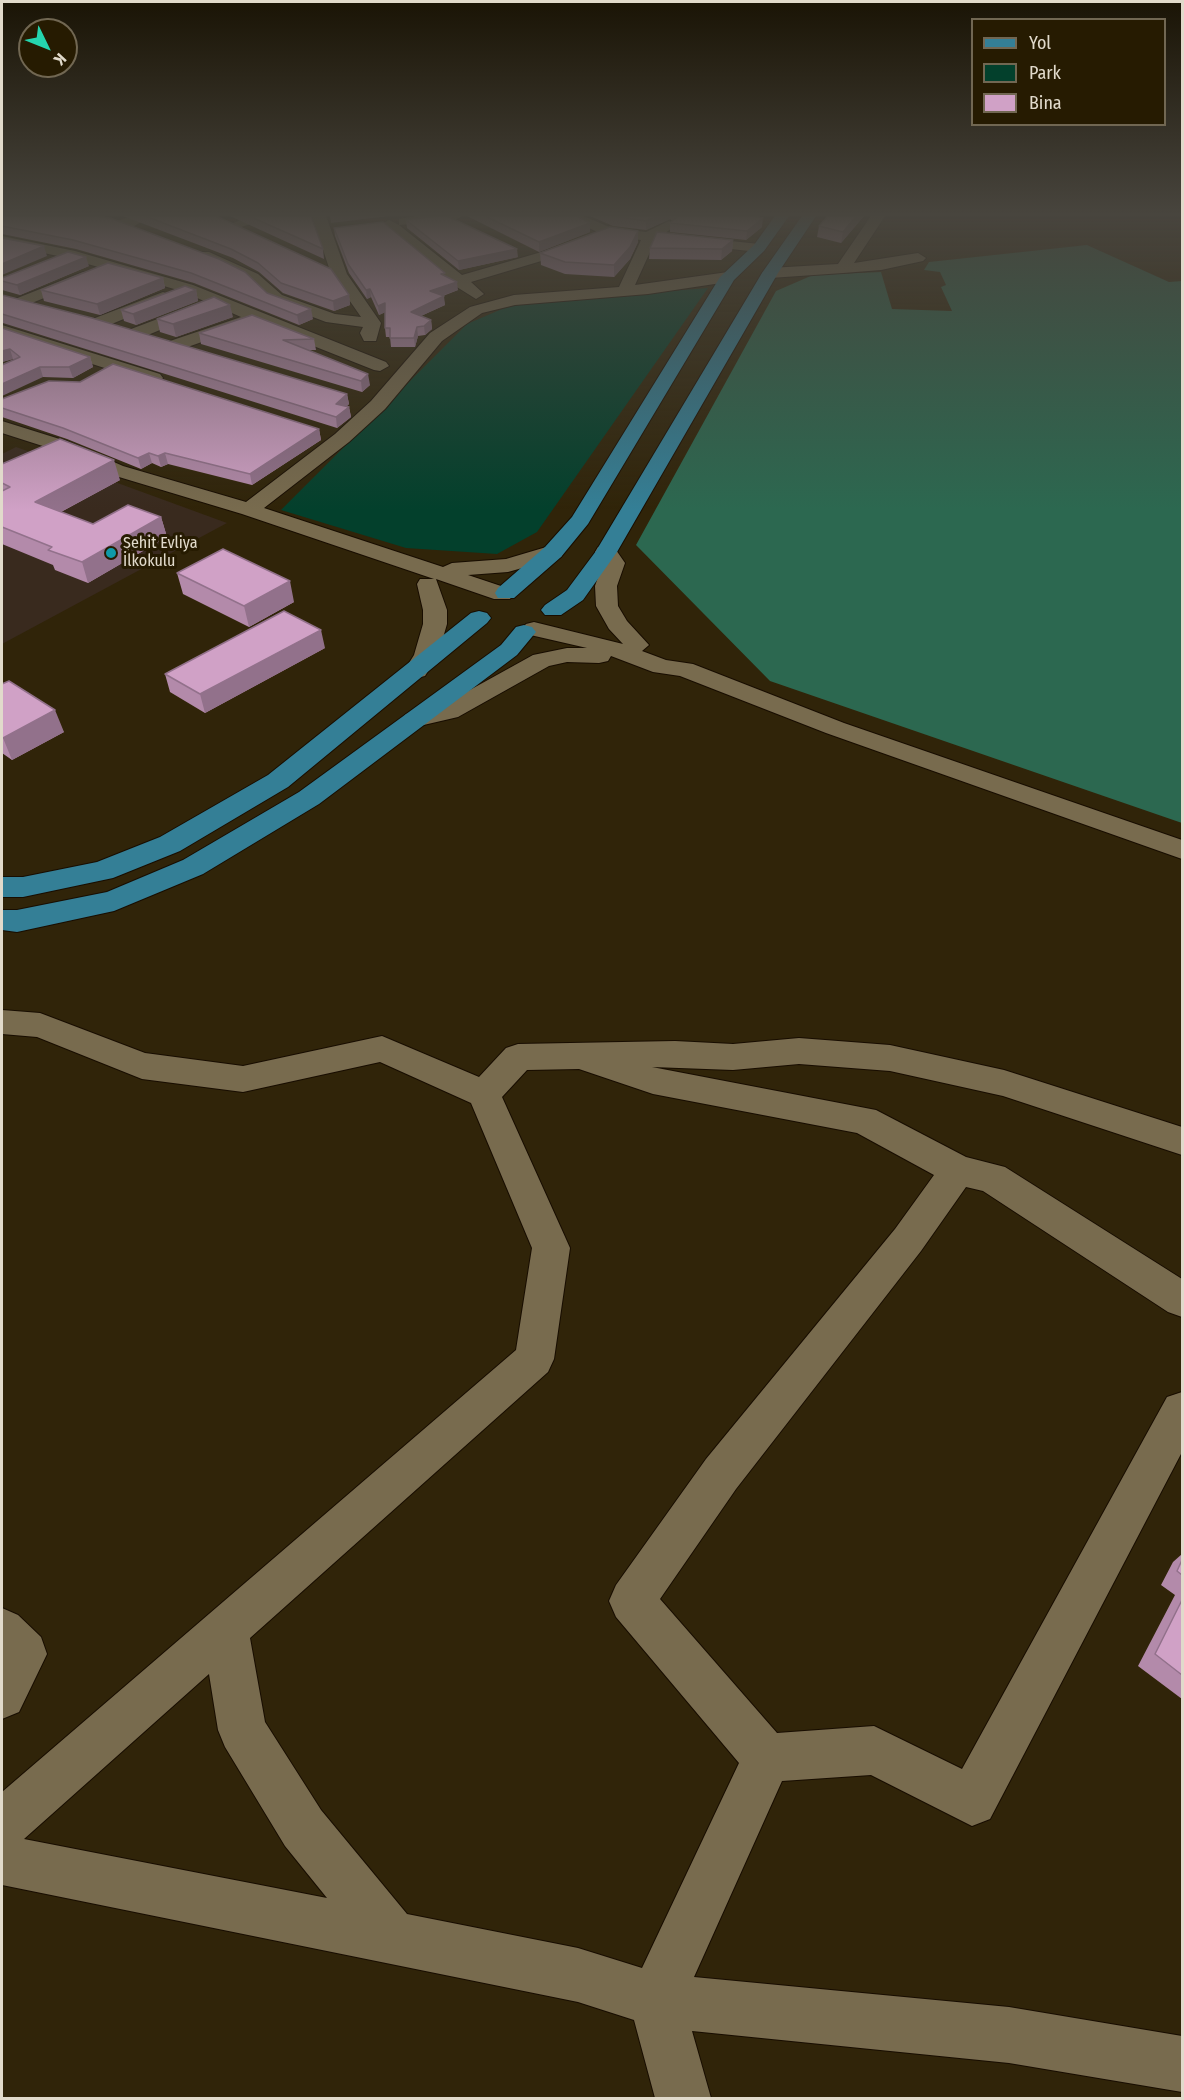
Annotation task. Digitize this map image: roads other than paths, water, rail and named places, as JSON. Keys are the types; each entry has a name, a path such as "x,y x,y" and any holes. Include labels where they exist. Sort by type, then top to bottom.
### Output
{"main road":[{"path":"2,887 23,888 103,872 170,844 278,781 416,671 479,615 485,601 504,594 553,552 581,520 706,314"},
{"path":"2,920 17,921 114,901 193,867 309,798 508,650 529,630 547,622 553,611 575,595 606,552 746,314"},
{"path":"504,594 537,595 550,604 553,611"},
{"path":"479,615 484,623 501,631 529,630"}],"street":[{"path":"75,353 98,335 138,314"},
{"path":"137,333 185,314"},
{"path":"247,314 380,366"},
{"path":"319,314 332,319 374,323"},
{"path":"368,314 374,323"},
{"path":"249,510 342,438 382,399 436,337 469,314"},
{"path":"79,317 98,335"},
{"path":"176,345 254,317"},
{"path":"2,330 32,318"},
{"path":"374,323 368,333 380,366 382,399"},
{"path":"98,335 118,329 206,353"},
{"path":"2,330 171,384"},
{"path":"95,376 114,366"},
{"path":"355,398 382,399"},
{"path":"2,427 59,445 116,470 249,510 380,556 430,577 504,594"},
{"path":"319,431 342,438"},
{"path":"430,577 524,562 553,552"},
{"path":"606,552 614,563 606,586 607,606 617,624 642,653"},
{"path":"430,577 479,615"},
{"path":"416,671 426,655 435,624 430,577"},
{"path":"553,611 642,653 835,728 1182,850"},
{"path":"529,630 642,653"},
{"path":"415,719 449,711 542,660 578,654 621,662 642,653"},
{"path":"2,1022 40,1024 142,1066 243,1079 382,1049 484,1094 550,1248 534,1359 2,1825"},
{"path":"484,1094 518,1057 675,1053 733,1057 800,1051 890,1058 1004,1083 1182,1141"},
{"path":"581,1056 652,1081 864,1120 958,1170 992,1178 1182,1300"},
{"path":"767,1758 632,1601 721,1474 908,1240 958,1170"},
{"path":"767,1758 874,1750 972,1801 1182,1411"},
{"path":"225,1629 242,1730 303,1828 392,1938"},
{"path":"2,1631 24,1654 2,1695"},
{"path":"683,2098 656,2000 767,1758"},
{"path":"2,1860 578,1975 656,2000 1009,2035 1182,2064"}],"place":[{"name":"Şehit Evliya İlkokulu","path":"111,553"}]}
